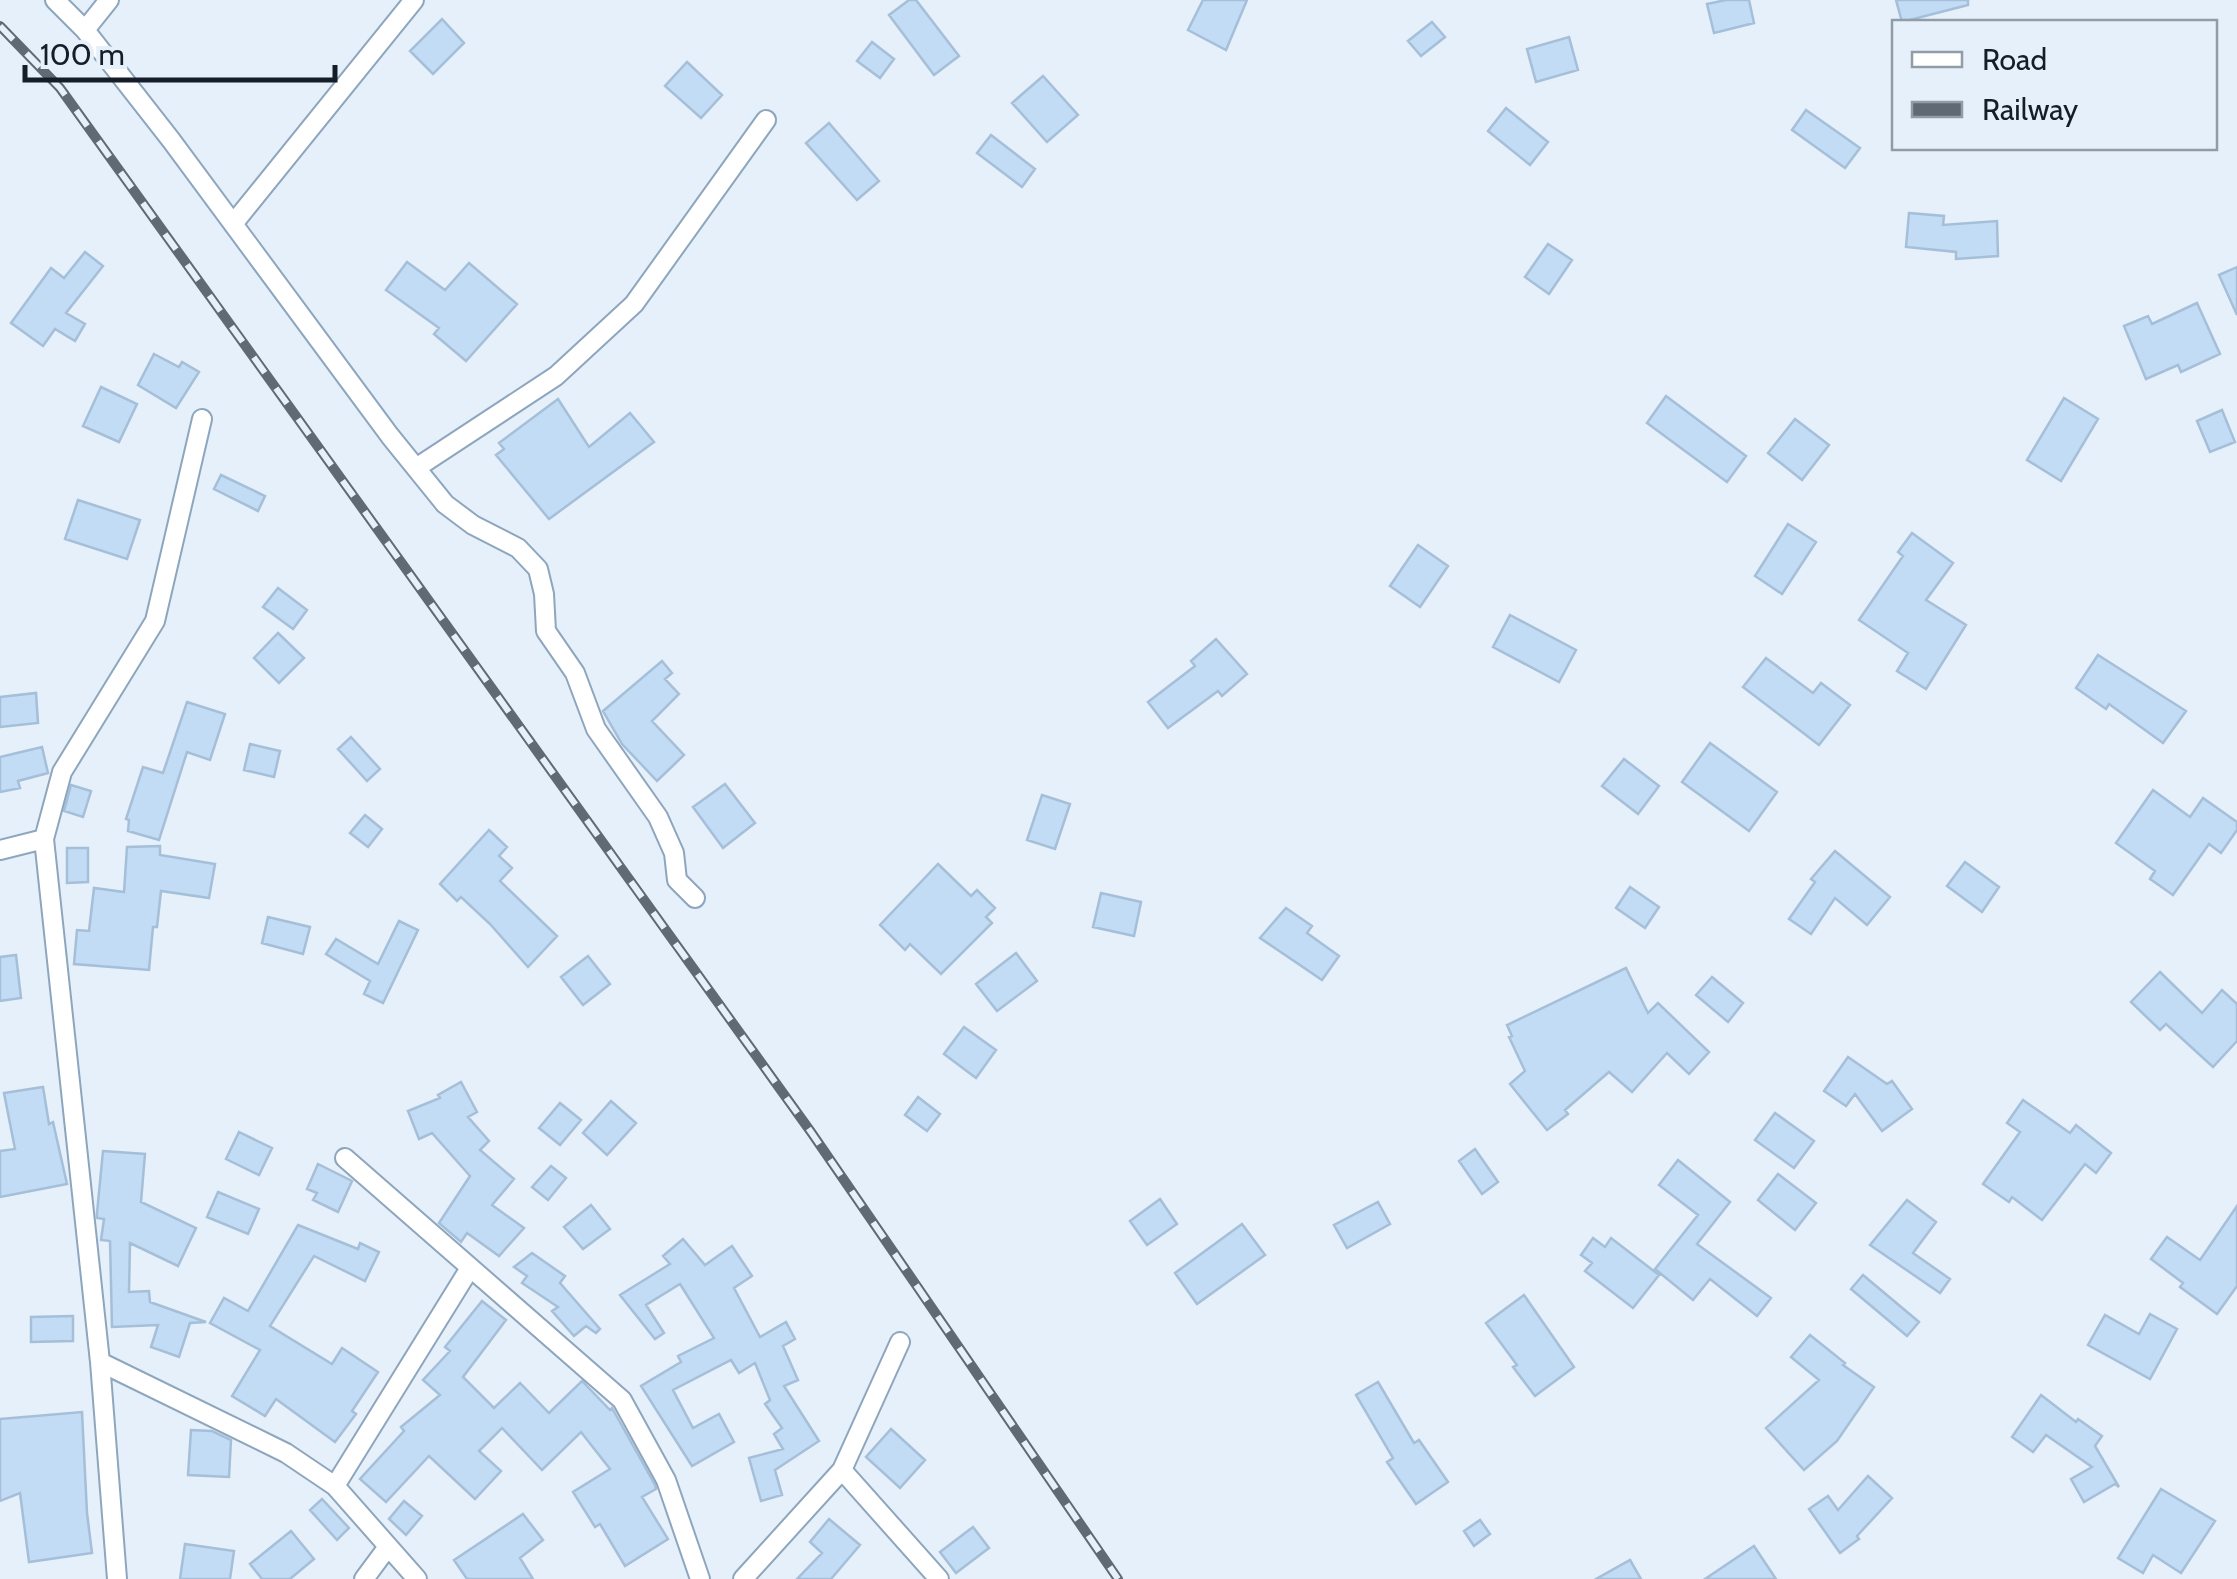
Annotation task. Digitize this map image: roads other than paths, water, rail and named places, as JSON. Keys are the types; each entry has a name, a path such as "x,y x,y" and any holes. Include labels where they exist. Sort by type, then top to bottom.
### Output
{"street":[{"path":"55,0 85,30 445,504 474,525 518,548 538,569 546,631 575,674 596,728 658,817 674,853 677,880 695,898"},
{"path":"85,30 109,0"},
{"path":"233,224 414,0"},
{"path":"416,468 556,376 634,304 766,120"},
{"path":"117,1579 100,1362 44,838 62,772 155,621 202,419"},
{"path":"0,850 44,838"},
{"path":"346,1158 622,1400 666,1480 700,1579"},
{"path":"335,1486 470,1268"},
{"path":"742,1579 842,1470 900,1342"},
{"path":"100,1362 256,1438 335,1486 417,1579"},
{"path":"842,1470 939,1579"},
{"path":"364,1579 387,1548"}],"railway":[{"path":"0,26 60,88 811,1132 1118,1579"}]}
